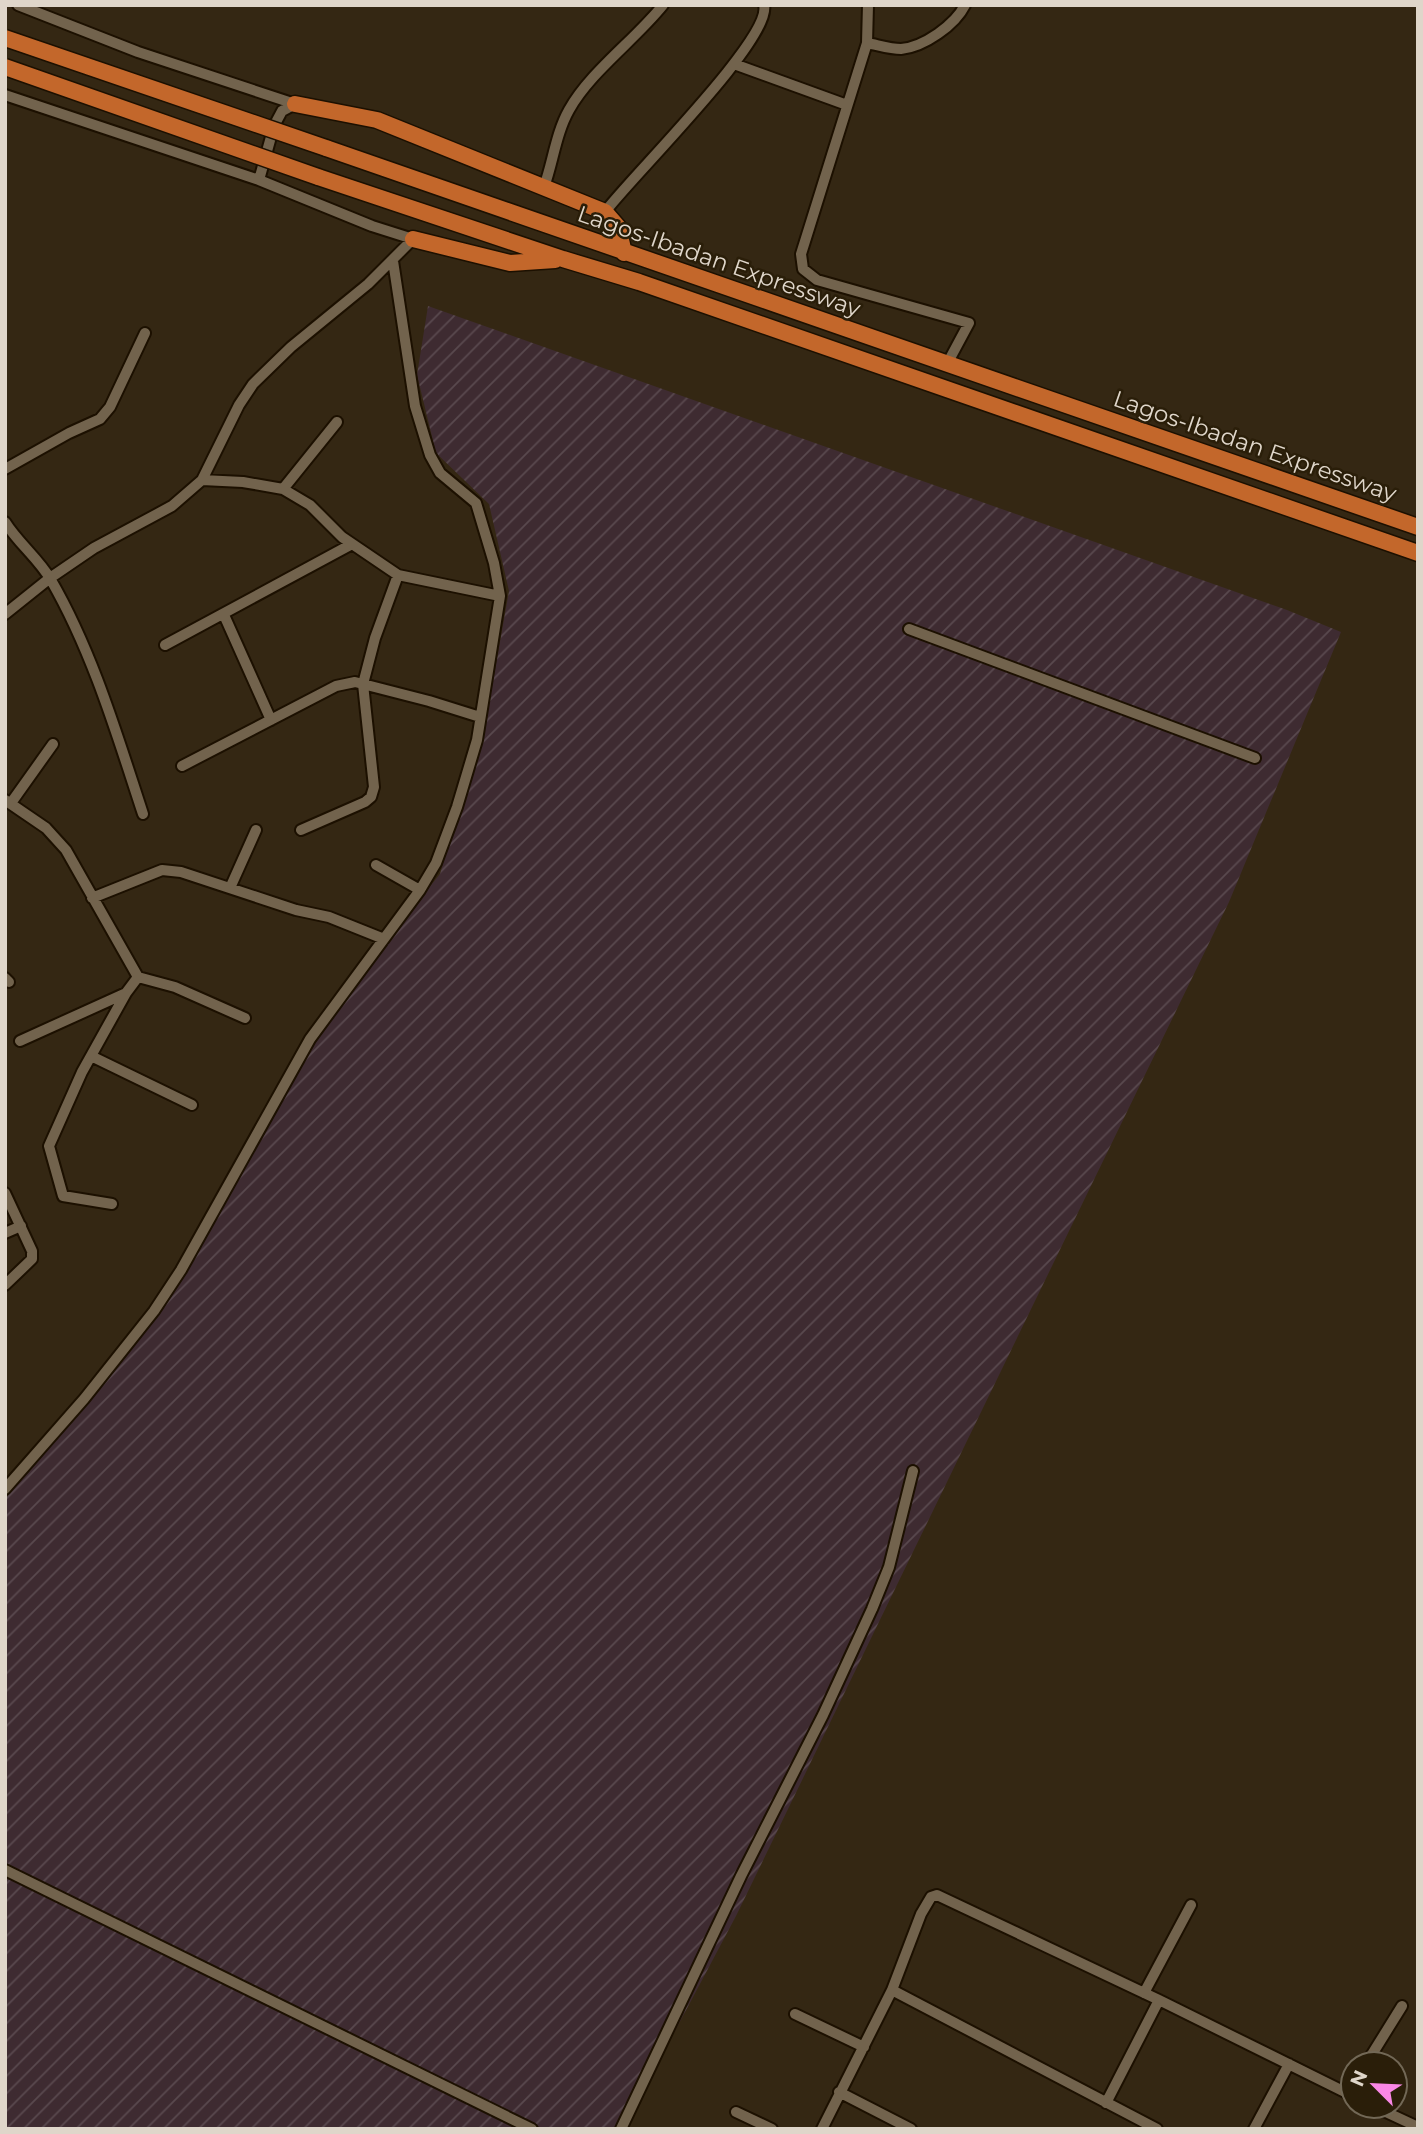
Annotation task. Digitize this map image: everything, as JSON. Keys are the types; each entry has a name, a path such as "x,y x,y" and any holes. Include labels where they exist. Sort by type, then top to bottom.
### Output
{"highway":[{"name":"Lagos-Ibadan Expressway","path":"5,38 1418,527"},
{"name":"Lagos-Ibadan Expressway","path":"5,67 318,177 639,282 1418,553"},
{"path":"295,104 377,120 605,212 618,228 625,253"},
{"path":"413,239 510,263 563,259"}],"street":[{"path":"18,5 138,52 295,104"},
{"path":"544,187 568,111 585,86 649,23 663,5"},
{"path":"605,212 734,64 758,27 766,10 764,5"},
{"path":"868,5 867,43 801,254 803,269 817,280 969,323 947,364"},
{"path":"867,43 901,49 920,43 961,14 965,5"},
{"path":"734,64 847,105"},
{"path":"5,95 259,180 331,211 413,239 393,261 291,347 253,384 239,405 202,480 172,506 94,548 50,578 5,614"},
{"path":"259,180 282,111 295,104"},
{"path":"5,1489 84,1399 154,1311 188,1259 310,1039 420,890 436,863 457,807 477,740 500,596 494,563 476,503 440,473 430,455 415,406 393,261"},
{"path":"5,469 100,419 110,407 145,333"},
{"path":"283,489 337,422"},
{"path":"202,480 243,482 283,489 310,506 352,544 397,575 500,596"},
{"path":"5,522 50,578 73,624 110,712 143,814"},
{"path":"165,645 352,544"},
{"path":"301,830 371,797 374,787 363,684 375,638 397,575"},
{"path":"224,615 271,720"},
{"path":"909,629 1255,758"},
{"path":"182,766 336,686 355,682 480,717"},
{"path":"53,744 8,802 46,828 66,850 138,977 175,987 245,1018"},
{"path":"230,888 256,830"},
{"path":"376,865 420,890"},
{"path":"92,898 162,870 181,872 296,910 329,917 384,939"},
{"path":"112,1204 62,1196 49,1146 91,1056 126,993 138,977"},
{"path":"20,1041 126,993"},
{"path":"91,1056 192,1105"},
{"path":"5,1193 32,1251 32,1259 5,1285"},
{"path":"5,1233 21,1226"},
{"path":"621,2129 872,1609 889,1567 913,1471"},
{"path":"5,1870 532,2129"},
{"path":"822,2129 892,1990 921,1914 930,1897 937,1895 1339,2087"},
{"path":"1144,1993 1191,1905"},
{"path":"892,1990 1157,2129"},
{"path":"1106,2103 1159,2000"},
{"path":"1375,2050 1402,2006"},
{"path":"795,2014 864,2047"},
{"path":"1254,2129 1289,2064"},
{"path":"839,2092 911,2129"},
{"path":"736,2112 772,2129"}],"shaded area":[{"path":"428,306 1287,610 1341,632 1229,902 736,1916 623,2129 5,2129 5,1499 169,1297 336,1003 440,874 487,715 509,591 489,504 436,453 417,375"}]}
